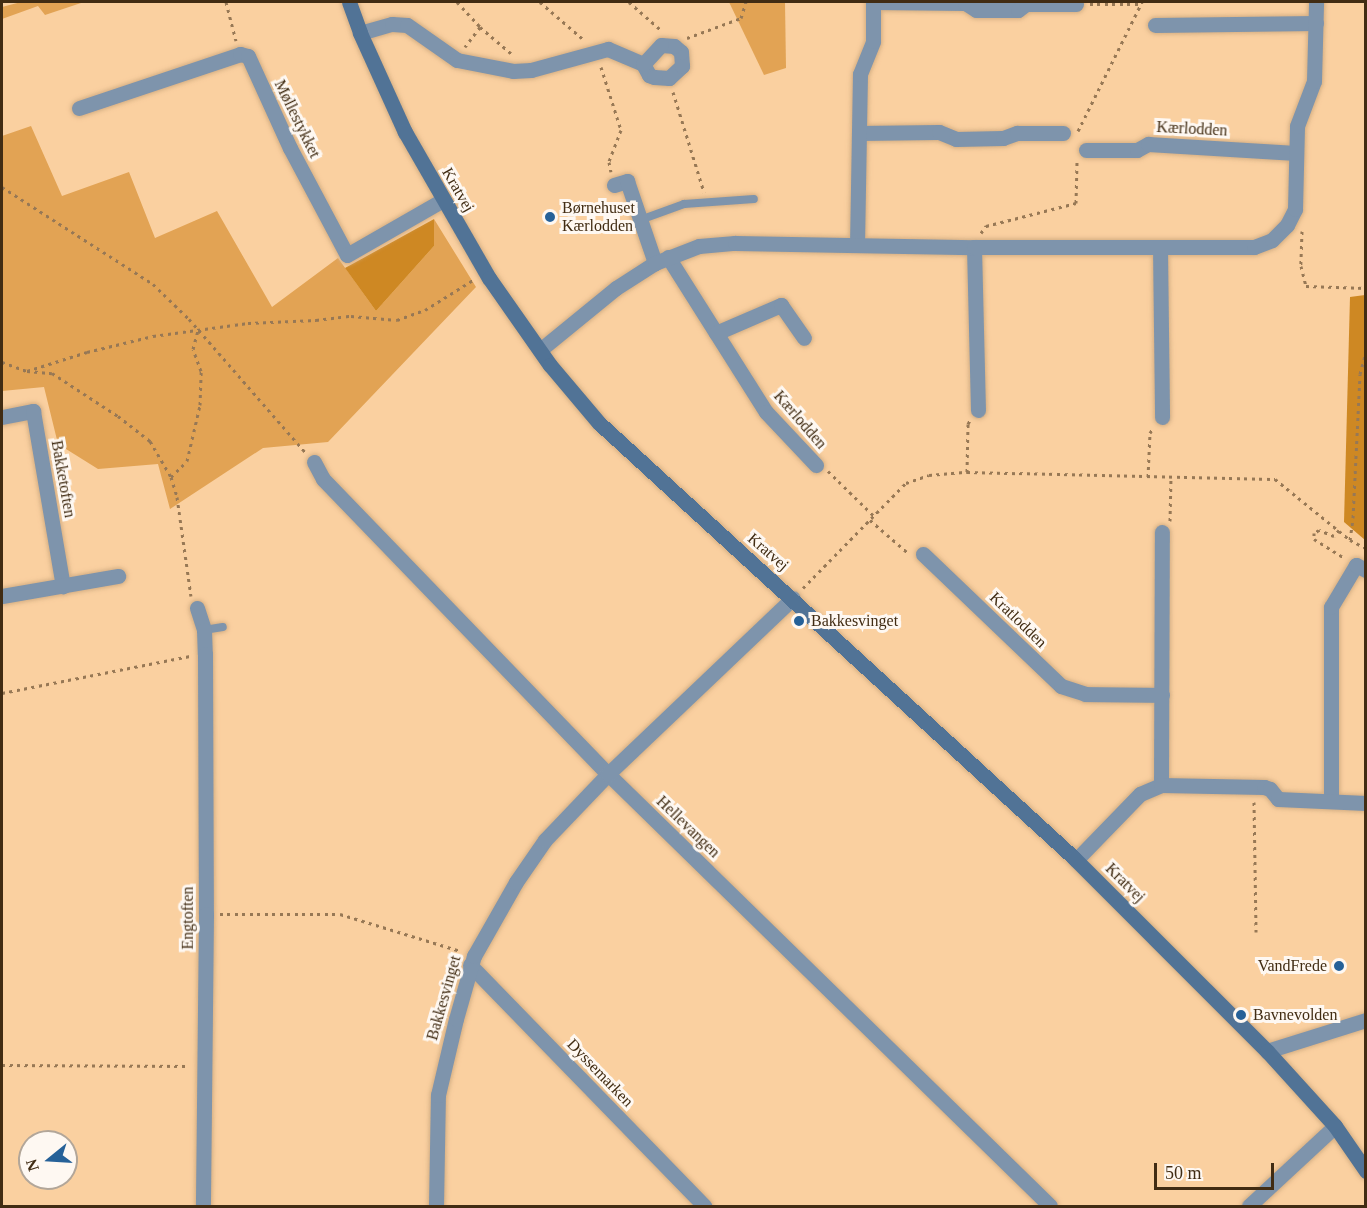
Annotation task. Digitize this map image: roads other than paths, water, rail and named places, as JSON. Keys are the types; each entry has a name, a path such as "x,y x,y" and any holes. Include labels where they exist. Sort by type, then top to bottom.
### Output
{"street":[{"name":"Kratvej","path":"349,2 360,33 405,132 485,272 540,350 612,437 793,598 1076,860 1267,1051 1335,1126 1365,1171"},
{"path":"857,245 860,74 873,41 873,2 965,3 976,10 1018,10 1026,4 1076,4"},
{"path":"540,350 616,288 661,260 699,246 735,243 974,247 1254,247 1272,240 1287,225 1295,203 1297,126 1314,81 1316,2"},
{"path":"1155,25 1316,23"},
{"path":"360,33 392,24 407,25 457,60 513,71 531,70 608,49 620,52 643,64 649,75 669,78 682,66 681,52 674,46 661,45 643,64"},
{"name":"Møllestykket","path":"79,108 240,54 248,56 290,148 347,255 443,200"},
{"path":"859,133 939,132 956,139 1003,138 1017,133 1063,133"},
{"name":"Kærlodden","path":"1086,150 1137,150 1148,144 1296,153"},
{"name":"Kærlodden","path":"614,185 627,181 638,220 661,260 716,333 766,412 816,465"},
{"path":"974,247 978,410"},
{"path":"1160,247 1162,417"},
{"path":"716,333 781,305 804,338"},
{"name":"Bakketoften","path":"2,417 33,411 63,586"},
{"name":"Hellevangen","path":"314,462 323,479 608,774 1050,1206"},
{"path":"1161,785 1162,532"},
{"name":"Kratlodden","path":"922,554 1061,686 1085,694 1162,695"},
{"path":"1331,801 1330,607 1361,568"},
{"path":"2,596 118,576"},
{"name":"Bakkesvinget","path":"436,1206 438,1095 472,960 516,882 545,840 608,774 793,598"},
{"name":"Engtoften","path":"197,608 204,630 205,654 206,915 203,1206"},
{"path":"1076,860 1140,794 1161,785 1254,787 1270,789 1278,799 1365,803"},
{"name":"Dyssemarken","path":"472,960 704,1206"},
{"path":"1267,1051 1365,1020"},
{"path":"1249,1206 1335,1126"}],"lane":[{"path":"638,220 684,204 754,199"},
{"path":"204,630 223,627"}],"place":[{"name":"Børnehuset Kærlodden","path":"550,217"},
{"name":"Bakkesvinget","path":"799,621"},
{"name":"VandFrede","path":"1339,966"},
{"name":"Bavnevolden","path":"1241,1015"}]}
